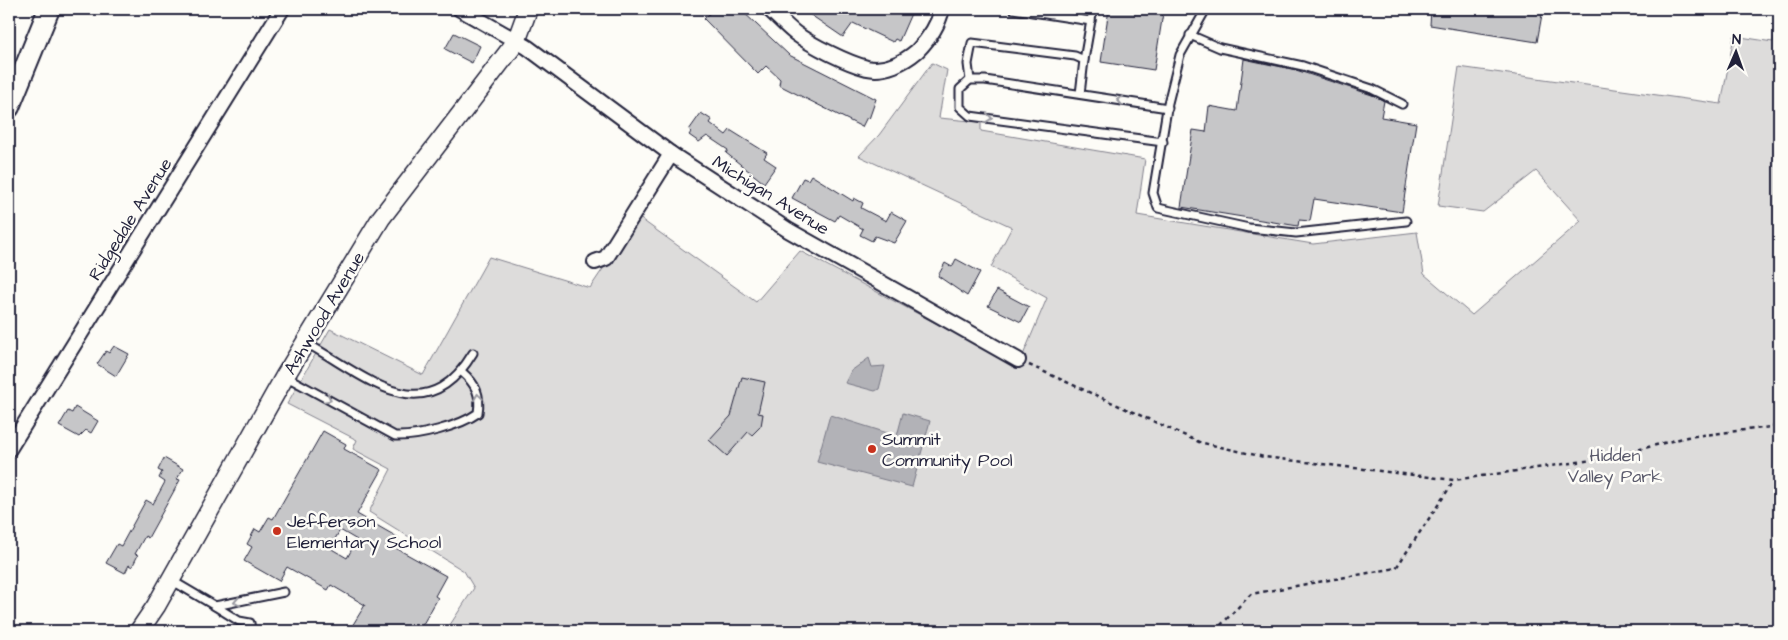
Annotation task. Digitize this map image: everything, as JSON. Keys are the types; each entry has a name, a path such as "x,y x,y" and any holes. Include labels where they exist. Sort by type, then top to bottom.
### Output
{"main road":[{"path":"9,106 49,9"}],"street":[{"name":"Ridgedale Avenue","path":"9,449 282,9"},
{"name":"Michigan Avenue","path":"460,9 516,42 671,154 788,230 1018,360"},
{"name":"Ashwood Avenue","path":"139,631 171,580 285,376 381,218 516,42 528,9"},
{"path":"769,9 795,33 833,54 869,68 895,66 912,55 926,42 939,22 942,9"},
{"path":"595,262 606,258 671,154"}],"lane":[{"path":"1013,9 1091,21"},
{"path":"1080,94 1093,9"},
{"path":"1206,9 1180,55 1168,108 1153,192 1158,208 1249,228 1296,234 1406,221"},
{"path":"1190,35 1220,48 1303,66 1372,89 1402,104"},
{"path":"970,80 968,64 972,43 1075,56 1084,60"},
{"path":"1163,142 970,116 960,107 960,89 970,80 1080,94 1168,108"},
{"path":"306,343 391,392 411,396 432,392 462,372 473,353"},
{"path":"285,376 395,436 409,437 470,419 478,413 480,401 478,390 462,372"},
{"path":"171,580 250,627"},
{"path":"215,606 284,592"}],"path":[{"path":"1018,360 1198,442 1264,457 1454,480 1606,458 1687,437 1779,426"},
{"path":"1215,631 1251,594 1396,568 1454,480"}],"green space":[{"name":"Hidden Valley Park","path":"1778,9 1779,631 446,631 474,588 464,571 369,512 391,469 353,449 357,440 287,404 330,329 423,375 489,257 590,288 638,217 756,302 800,251 1018,367 1047,298 991,267 1012,227 859,156 879,135 932,63 947,70 939,118 981,122 981,131 1145,159 1137,215 1313,244 1417,232 1424,274 1472,315 1581,221 1536,171 1483,212 1438,206 1459,67 1721,104 1734,36 1773,42"}],"shaded area":[{"path":"869,358 872,367 885,366 879,389 875,391 845,383 851,371"},
{"name":"Summit Community Pool","path":"903,413 930,421 912,487 817,462 830,415 897,436"}],"building":[{"path":"714,9 740,9 789,55 876,99 869,119 867,117 862,127 779,85 780,79 766,66 758,74 704,19"},
{"path":"802,9 913,9 899,41 895,39 893,42 853,23 843,37"},
{"path":"1109,9 1133,9 1163,13 1154,70 1101,62"},
{"path":"1431,9 1543,9 1537,42 1430,25"},
{"path":"454,33 480,46 472,63 445,49"},
{"path":"1244,59 1296,70 1375,96 1384,101 1381,117 1416,123 1402,212 1314,199 1310,221 1299,220 1298,226 1181,207 1193,130 1206,132 1209,106 1237,111"},
{"path":"701,113 712,120 710,123 726,135 730,130 767,153 764,158 776,166 764,183 726,153 728,150 707,136 699,142 689,135 691,132 689,130"},
{"path":"811,175 853,201 854,198 863,203 861,208 886,221 891,212 907,221 894,243 875,236 872,241 860,235 863,229 839,215 835,221 792,198 803,178 808,180"},
{"path":"956,259 980,272 967,296 938,276 945,263 952,267"},
{"path":"997,290 1029,307 1021,322 988,306"},
{"path":"114,346 129,354 116,376 97,364 106,351 109,353"},
{"path":"742,377 765,382 758,413 763,414 761,426 752,435 748,432 727,456 709,440 731,416"},
{"path":"75,407 98,421 91,433 86,430 79,437 59,426 68,411 72,413"},
{"name":"Jefferson Elementary School","path":"323,431 346,444 344,449 382,470 357,514 399,538 394,547 446,576 435,596 438,598 419,631 349,631 365,605 331,585 328,590 287,567 279,581 244,561 252,547 247,544 255,529 260,532 269,517 273,519","holes":["340,530 357,540 347,558 330,548"]},
{"path":"164,458 183,469 177,479 180,480 148,538 145,536 135,554 138,555 132,567 129,565 125,573 106,563 117,544 121,546 146,500 153,504 165,482 159,478 162,472 158,470"}],"place":[{"name":"Summit Community Pool","path":"872,449"},
{"name":"Jefferson Elementary School","path":"277,531"}]}
